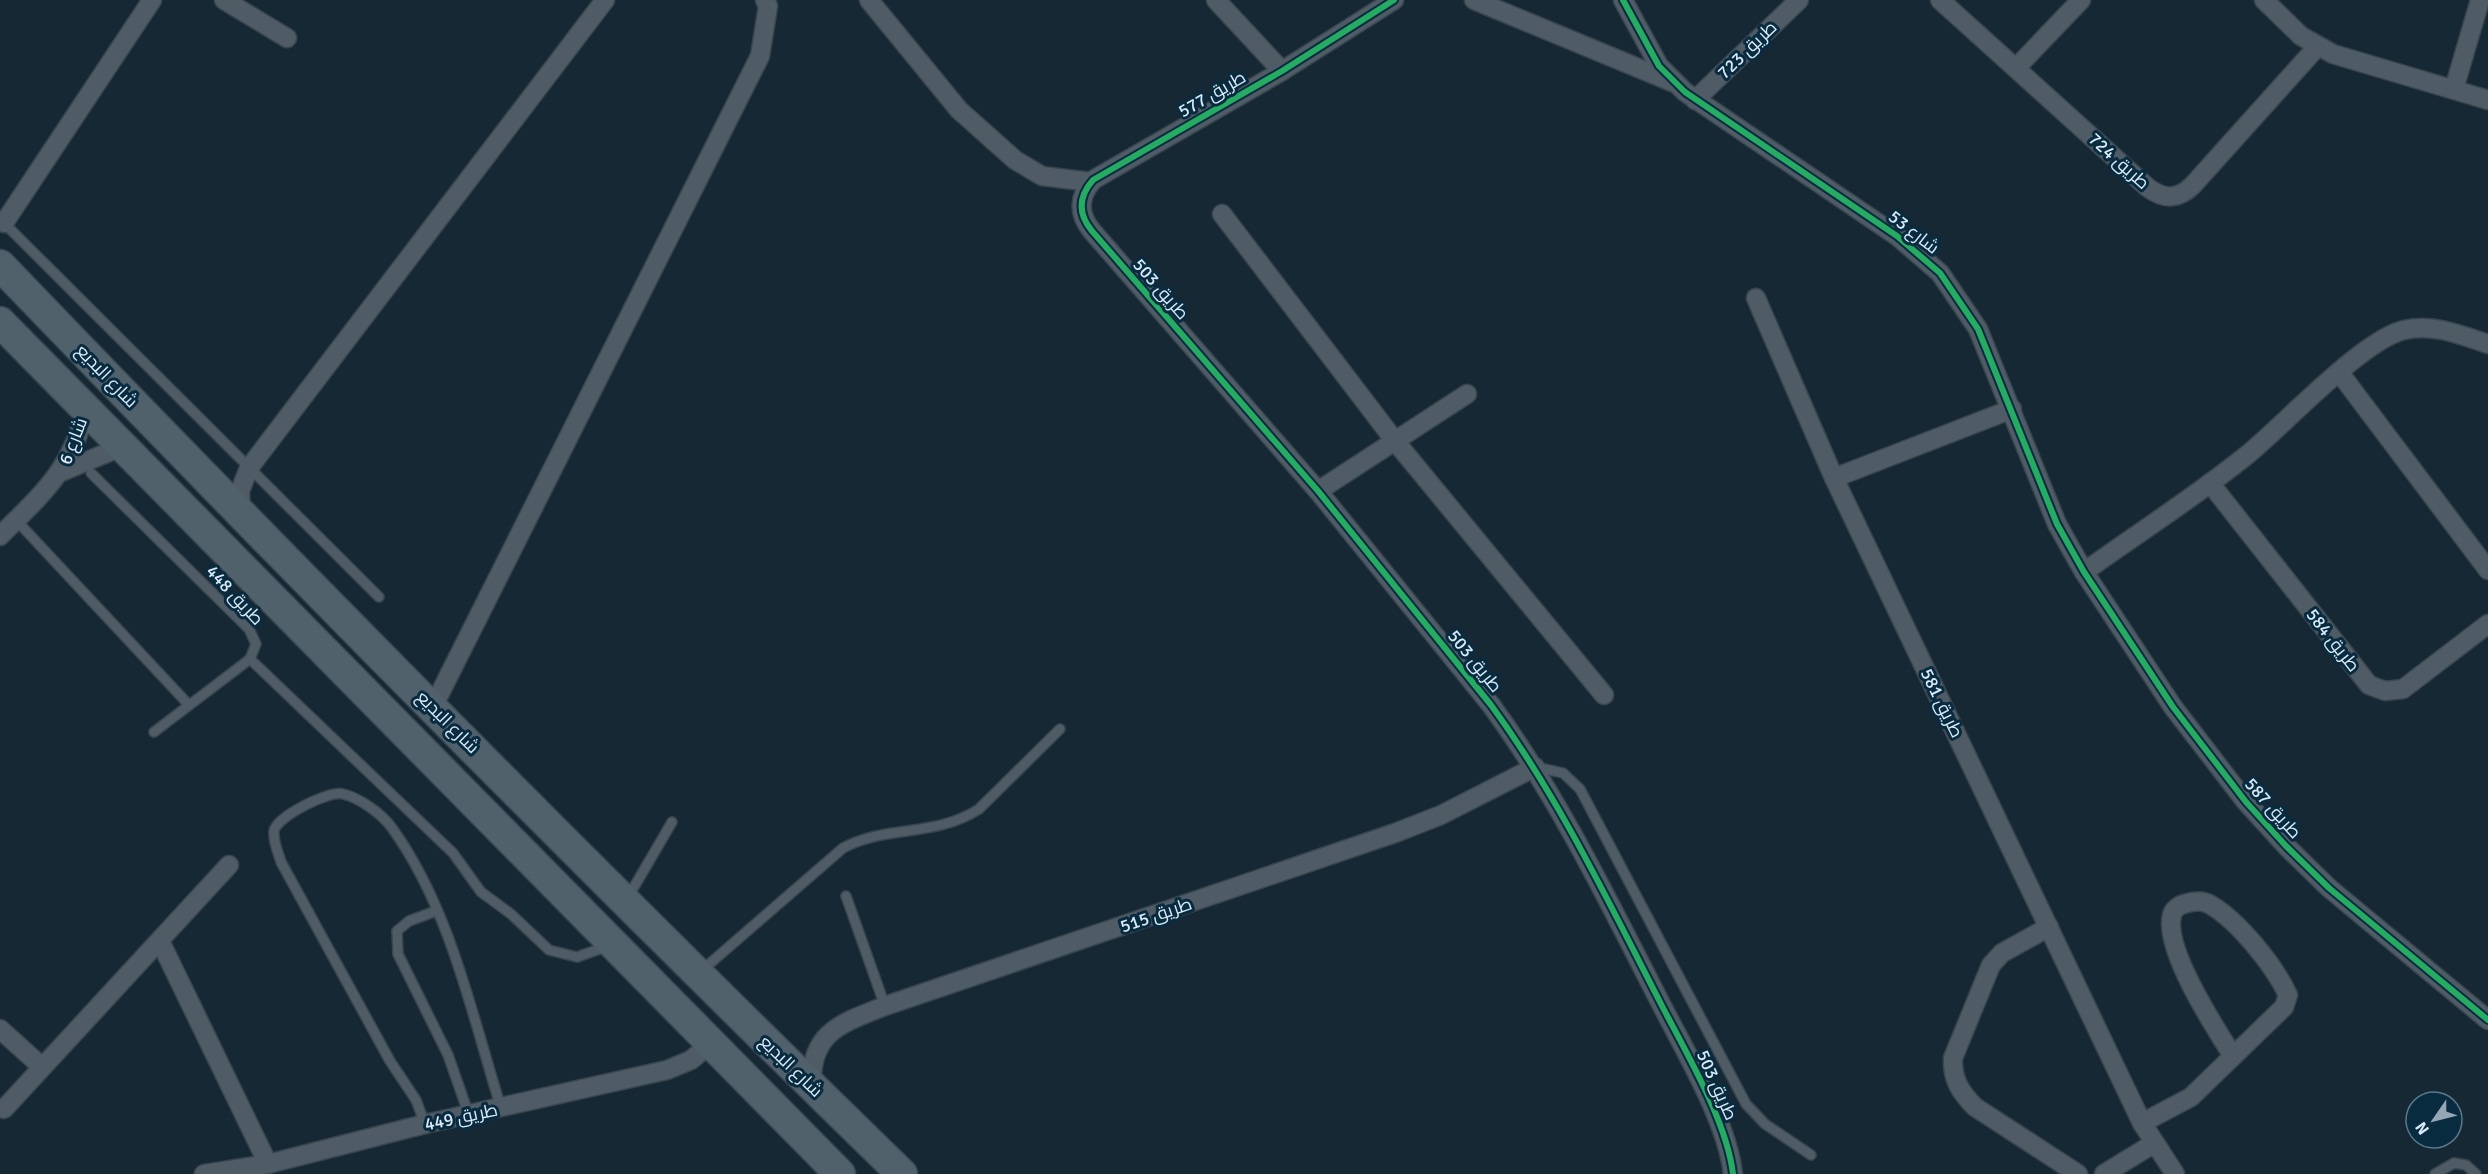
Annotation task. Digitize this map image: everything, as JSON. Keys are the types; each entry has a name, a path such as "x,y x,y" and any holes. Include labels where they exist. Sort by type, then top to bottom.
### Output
{"main road":[{"name":"شارع البديع","path":"0,265 210,484 812,1087 902,1174"},
{"path":"0,322 611,945 840,1174"}],"street":[{"path":"2,221 152,0"},
{"path":"224,0 287,38"},
{"path":"241,515 240,490 249,468 605,0"},
{"path":"433,707 760,57 768,6 765,0"},
{"path":"870,0 959,110 1015,160 1042,176 1091,182"},
{"path":"1216,0 1282,71"},
{"name":"طريق 577","path":"1091,182 1282,71 1394,0"},
{"path":"1474,0 1673,82"},
{"name":"شارع 53","path":"1623,0 1659,66 1673,82 1695,100 1897,236 1940,273 1978,329 2012,409 2044,495 2084,572"},
{"name":"طريق 723","path":"1695,100 1799,0"},
{"name":"طريق 724","path":"1940,0 2147,187 2158,195 2171,198 2184,194 2193,185 2318,47"},
{"path":"2016,68 2081,0"},
{"path":"2264,0 2301,36 2333,54 2488,100"},
{"path":"2454,89 2480,0"},
{"name":"طريق 503","path":"1091,182 1081,199 1081,211 1092,231 1318,491 1491,705 1535,767 1591,868 1684,1047 1719,1124 1731,1157 1733,1174"},
{"path":"1222,214 1395,441 1604,695"},
{"name":"طريق 581","path":"1756,298 1834,478 2142,1123 2153,1144 2175,1174"},
{"path":"2084,572 2210,483 2282,426 2339,372 2383,339 2403,330 2426,328 2448,331 2488,344"},
{"path":"2339,372 2488,570"},
{"path":"1318,491 1467,394"},
{"name":"شارع 6","path":"0,536 61,472 76,442 85,409"},
{"path":"1834,478 2012,409"},
{"name":"شارع 6","path":"61,472 121,447"},
{"path":"210,484 231,480 249,468"},
{"name":"طريق 584","path":"2210,483 2369,685 2385,691 2403,689 2488,624"},
{"name":"طريق 587","path":"2084,572 2173,708 2246,802 2329,888 2488,1020"},
{"name":"طريق 515","path":"812,1087 813,1061 817,1049 830,1031 839,1024 885,1006 1395,833 1441,815 1535,767"},
{"path":"4,1109 229,865"},
{"path":"2142,1123 2191,1097 2284,1007 2288,995 2272,967 2232,921 2209,904 2195,901 2181,904 2172,913 2170,925 2176,951 2203,1011 2233,1056"},
{"path":"2049,927 2002,953 1991,964 1953,1058 1952,1071 1961,1093 1975,1107 2078,1174"},
{"path":"160,941 268,1164"},
{"path":"0,1029 42,1067"},
{"name":"طريق 449","path":"204,1174 268,1164 425,1124 674,1068 691,1060 710,1044"},
{"path":"2104,1174 2153,1144"}],"lane":[{"path":"2,221 379,597"},
{"name":"طريق 448","path":"91,473 249,629 256,644 250,659"},
{"path":"16,520 189,705"},
{"path":"154,732 250,659 453,853 481,892 511,914 549,950 577,957 611,945"},
{"path":"698,973 843,848 868,837 933,829 965,818 980,809 1060,729"},
{"path":"1535,767 1563,773 1580,789 1746,1104 1764,1124 1811,1155"},
{"path":"425,1124 416,1100 390,1061 281,862 274,841 274,828 282,819 324,797 342,793 366,805 390,826 414,864 436,910 457,968 501,1108"},
{"path":"626,901 672,822"},
{"path":"846,896 885,1006"},
{"path":"436,910 409,921 397,931 395,940 398,954 447,1055 470,1115"},
{"path":"2435,1174 2454,1163 2466,1165 2476,1174"}],"cycle path":[{"path":"1394,0 1282,71 1093,180 1082,199 1082,212 1092,231 1318,491 1491,705 1516,740 1582,850 1693,1064 1723,1132 1733,1174"},
{"path":"1623,0 1659,66 1685,92 1897,236 1940,273 1978,329 2057,524 2084,572 2173,707 2246,802 2286,846 2329,888 2488,1020"}]}
